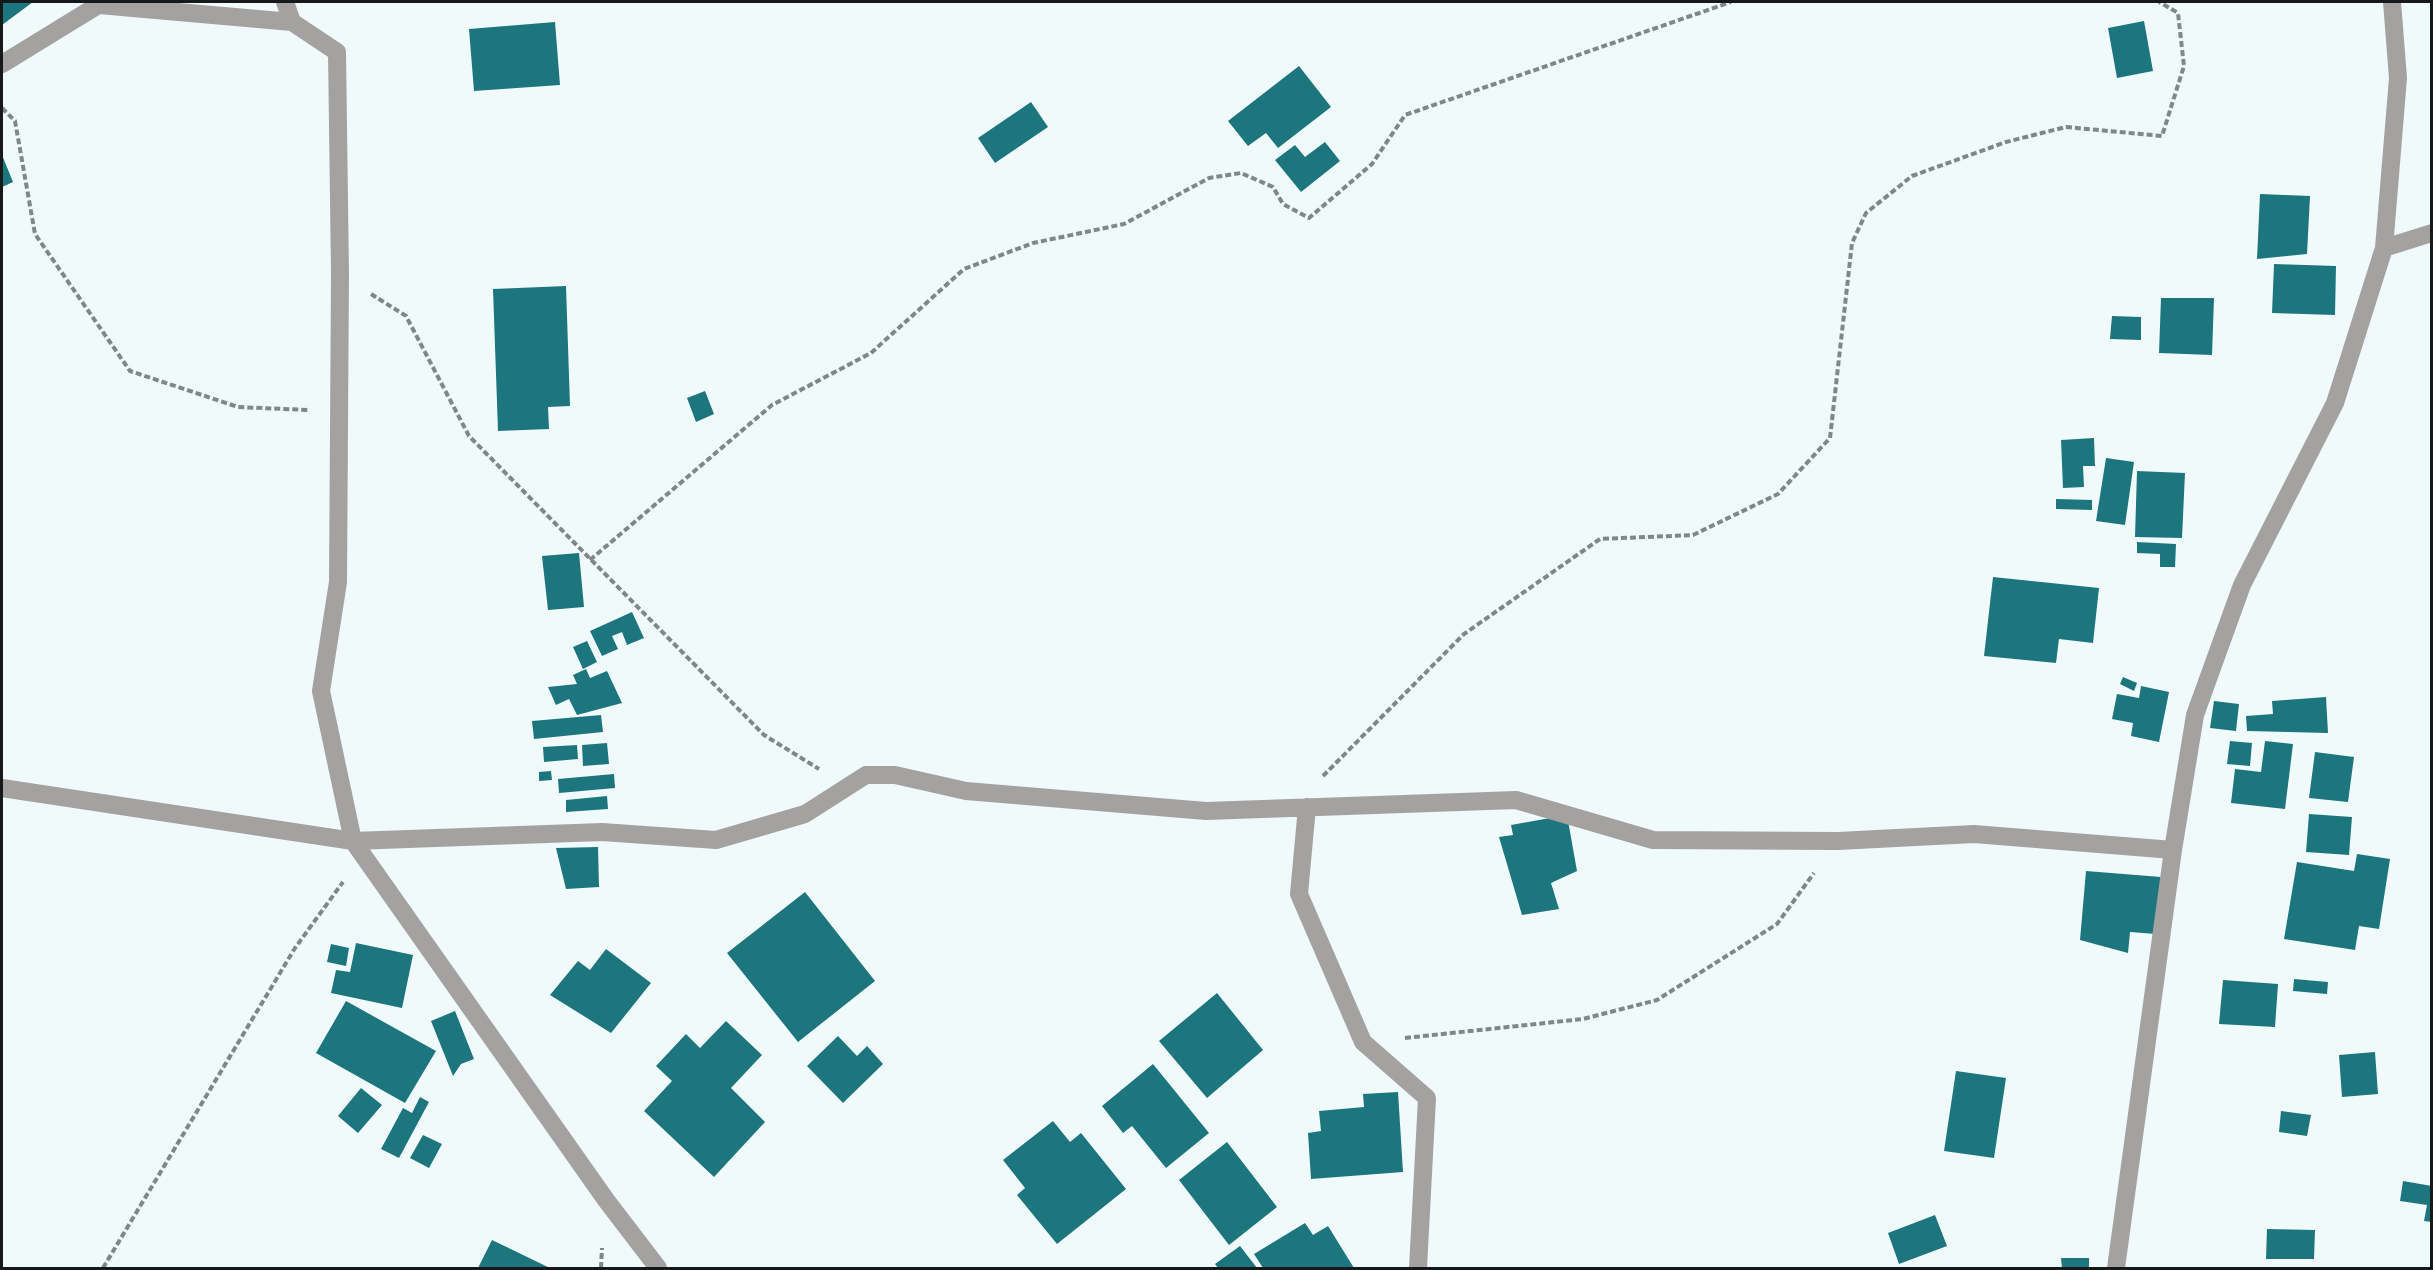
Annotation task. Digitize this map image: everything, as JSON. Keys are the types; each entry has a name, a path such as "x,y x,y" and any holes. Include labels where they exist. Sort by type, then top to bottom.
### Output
{"street":[{"path":"285,2 292,22"},
{"path":"2116,1269 2173,850 2195,715 2242,585 2335,403 2384,248 2398,78 2392,2"},
{"path":"2,63 101,3 292,22 337,52 340,274 338,582 321,691 357,849 606,1200 658,1269"},
{"path":"2384,248 2432,232"},
{"path":"2,788 357,849 602,832 716,840 805,814 866,775 895,775 966,791 1206,811 1516,800 1653,840 1838,841 1974,834 2173,850"},
{"path":"1299,808 1299,894 1363,1042 1427,1098 1418,1269"}],"path":[{"path":"590,560 772,405 871,353 964,269 1033,243 1124,224 1209,178 1240,173 1273,187 1283,204 1309,218 1372,165 1406,115 1731,2"},
{"path":"1299,808 1464,634 1600,539 1693,535 1778,494 1830,438 1852,243 1866,213 1912,176 2006,142 2066,127 2162,136 2184,66 2178,13 2159,2"},
{"path":"2,108 15,121 35,234 130,371 238,407 339,412"},
{"path":"340,274 406,316 469,436 590,560 764,735 847,787"},
{"path":"1363,1042 1583,1019 1657,1000 1777,924 1838,841"},
{"path":"103,1269 295,948 357,849"}],"building":[{"path":"2,2 33,2 2,25"},
{"path":"2144,21 2153,71 2117,78 2108,28"},
{"path":"555,22 560,85 474,91 469,29"},
{"path":"1299,66 1331,107 1278,148 1266,133 1248,146 1228,121"},
{"path":"1031,102 1048,127 995,163 978,138"},
{"path":"1325,142 1340,161 1301,192 1275,160 1295,145 1305,157"},
{"path":"2,155 13,182 2,187"},
{"path":"2260,194 2310,196 2307,254 2257,259"},
{"path":"2274,264 2336,266 2335,315 2272,313"},
{"path":"566,286 570,406 548,407 549,429 498,431 493,289"},
{"path":"2161,298 2214,298 2212,355 2159,353"},
{"path":"2112,316 2141,317 2141,340 2110,339"},
{"path":"705,391 714,414 696,422 687,398"},
{"path":"2094,438 2095,466 2083,466 2084,487 2063,488 2061,440"},
{"path":"2106,458 2134,462 2125,525 2096,521"},
{"path":"2137,471 2185,473 2182,538 2135,537"},
{"path":"2056,499 2092,500 2092,510 2056,509"},
{"path":"2137,542 2176,544 2175,567 2160,567 2160,554 2137,553"},
{"path":"579,553 584,607 548,610 542,556"},
{"path":"1993,577 2099,588 2093,643 2059,639 2056,663 1984,656"},
{"path":"632,612 644,638 627,645 622,632 612,636 618,649 602,656 590,631"},
{"path":"587,641 597,662 583,669 573,647"},
{"path":"586,669 590,678 607,671 622,703 577,715 569,699 556,705 548,687 577,684 573,675"},
{"path":"2123,677 2137,683 2134,691 2120,684"},
{"path":"2141,686 2169,692 2159,742 2131,736 2133,723 2112,719 2117,694 2139,698"},
{"path":"2326,697 2328,733 2247,731 2246,716 2273,714 2272,701"},
{"path":"2214,701 2239,704 2236,731 2210,728"},
{"path":"601,715 603,732 534,739 532,721"},
{"path":"2230,741 2252,743 2250,766 2227,764"},
{"path":"2265,741 2293,744 2285,809 2231,803 2235,769 2261,772"},
{"path":"607,743 609,764 583,766 582,745"},
{"path":"577,745 578,759 544,762 543,747"},
{"path":"2315,752 2354,757 2348,802 2309,798"},
{"path":"551,771 552,780 539,781 539,772"},
{"path":"614,774 615,788 559,793 558,779"},
{"path":"607,796 608,809 566,812 566,800"},
{"path":"2309,814 2352,817 2349,855 2306,852"},
{"path":"1567,815 1577,871 1551,883 1559,909 1522,915 1499,837 1513,835 1511,825"},
{"path":"598,847 599,887 566,889 556,848"},
{"path":"2357,854 2390,859 2379,929 2359,926 2355,950 2284,939 2297,862 2354,871"},
{"path":"2086,871 2161,877 2156,934 2130,932 2128,953 2080,940"},
{"path":"805,892 875,981 798,1042 727,953"},
{"path":"356,943 413,955 402,1008 331,993 336,970 350,972"},
{"path":"331,944 349,948 346,966 327,962"},
{"path":"606,949 651,983 611,1033 550,995 578,961 590,970"},
{"path":"2294,979 2328,982 2327,994 2293,991"},
{"path":"2223,980 2278,984 2275,1027 2219,1024"},
{"path":"1217,993 1263,1050 1207,1098 1159,1041"},
{"path":"346,1001 436,1051 405,1103 316,1053"},
{"path":"455,1011 474,1059 461,1064 453,1076 431,1021"},
{"path":"726,1021 762,1055 731,1088 765,1122 714,1177 644,1111 672,1081 656,1066 686,1034 700,1048"},
{"path":"838,1036 857,1056 867,1046 883,1064 843,1103 807,1066"},
{"path":"2375,1052 2378,1094 2342,1097 2339,1055"},
{"path":"1153,1064 1209,1133 1166,1168 1132,1126 1123,1133 1102,1106"},
{"path":"1956,1071 2006,1078 1994,1158 1944,1151"},
{"path":"361,1088 382,1105 358,1133 338,1116"},
{"path":"1398,1092 1403,1172 1311,1179 1308,1133 1321,1131 1319,1111 1364,1107 1363,1094"},
{"path":"420,1097 429,1102 399,1158 381,1149 403,1108 412,1113"},
{"path":"2281,1111 2311,1115 2307,1136 2279,1132"},
{"path":"1053,1121 1070,1142 1081,1133 1126,1189 1057,1244 1017,1195 1025,1188 1003,1160"},
{"path":"423,1135 442,1144 429,1168 410,1158"},
{"path":"1227,1142 1277,1207 1229,1245 1179,1180"},
{"path":"2403,1181 2432,1186 2432,1222 2424,1221 2427,1205 2400,1201"},
{"path":"1935,1215 1947,1246 1899,1264 1888,1233"},
{"path":"1305,1223 1313,1235 1328,1226 1354,1268 1263,1268 1254,1254"},
{"path":"2267,1229 2315,1230 2314,1259 2266,1259"},
{"path":"492,1240 550,1268 478,1268"},
{"path":"1240,1246 1257,1268 1218,1268 1215,1264"},
{"path":"2061,1258 2089,1258 2089,1268 2062,1268"}]}
